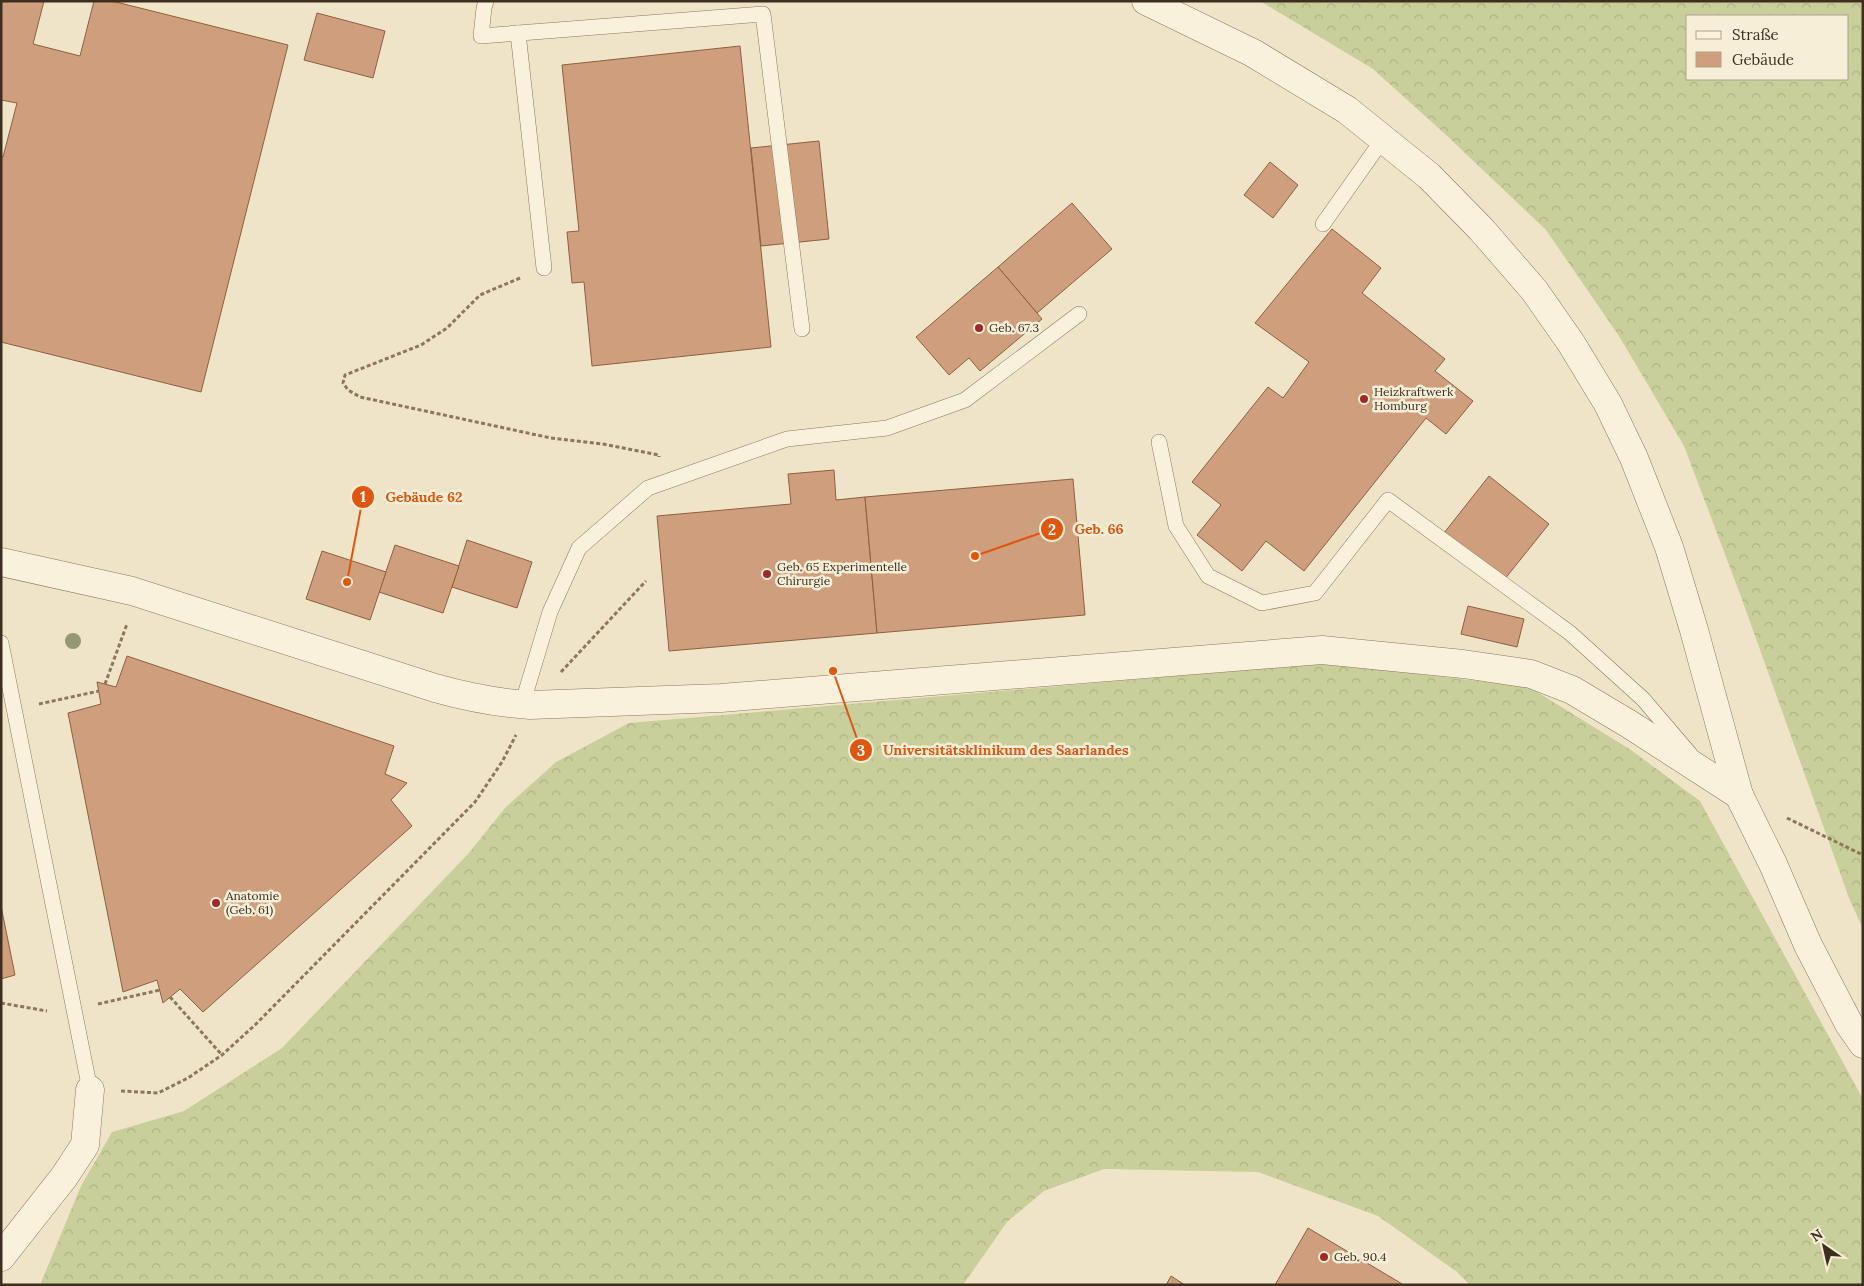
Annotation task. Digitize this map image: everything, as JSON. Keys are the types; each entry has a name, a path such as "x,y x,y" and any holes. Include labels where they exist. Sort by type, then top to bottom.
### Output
{"street":[{"path":"1146,1 1253,53 1347,110 1429,176 1481,229 1534,290 1571,343 1608,404 1634,458 1669,546 1739,795 1773,864 1808,945 1849,1024 1863,1044"},
{"path":"1,562 132,590 435,688 469,698 502,704 526,705 721,698 1322,650 1463,664 1531,674 1572,690 1629,724 1739,795"},
{"path":"1,1257 64,1178 85,1145 90,1090"}],"lane":[{"path":"486,1 481,36 763,14 802,329"},
{"path":"518,33 544,268"},
{"path":"1323,224 1383,139"},
{"path":"526,705 550,612 579,548 648,488 787,439 887,428 966,400 1079,314"},
{"path":"1159,442 1176,526 1208,576 1262,603 1315,593 1388,500 1570,633 1642,699 1709,776"},
{"path":"1,643 90,1090"}],"path":[{"path":"544,268 480,296 447,328 421,345 344,375 343,383 348,390 360,398 551,438 603,444 659,455 659,484"},
{"path":"90,1090 158,1093 188,1078 222,1055 263,1017 475,802 502,762 526,705 646,581"},
{"path":"105,684 127,623"},
{"path":"43,703 99,691"},
{"path":"1783,816 1863,855"},
{"path":"100,1004 160,990"},
{"path":"170,996 222,1055"},
{"path":"1,1003 40,1011 74,1011"}],"green space":[{"path":"1260,1 1863,1 1863,929 1849,898 1740,594 1684,446 1619,336 1546,230 1373,69"},
{"path":"1327,663 1529,687 1631,750 1700,801 1863,1099 1863,1285 1470,1285 1457,1272 1378,1216 1258,1172 1104,1169 1044,1191 1007,1222 963,1285 40,1285 81,1186 112,1132 184,1111 282,1048 468,854 505,808 556,762 629,723"}],"building":[{"path":"1,1 44,1 33,44 80,56 94,1 112,1 288,45 201,392 1,342 1,156 3,157 17,103 1,100"},
{"path":"317,13 385,31 373,78 304,60"},
{"path":"740,46 771,347 592,366 584,282 572,283 567,232 579,231 562,65"},
{"path":"819,141 829,239 761,246 751,148"},
{"path":"1270,162 1298,185 1273,218 1244,195"},
{"path":"1072,203 1112,249 1037,313 998,267"},
{"name":"Heizkraftwerk Homburg","path":"1332,229 1381,268 1362,293 1445,359 1435,371 1473,401 1446,434 1426,418 1304,571 1266,541 1242,571 1197,535 1221,505 1192,482 1268,387 1283,398 1309,362 1255,323"},
{"name":"Geb. 67.3","path":"998,267 1042,319 980,371 969,358 949,375 916,337"},
{"name":"Geb. 65 Experimentelle Chirurgie","path":"834,470 836,500 865,497 877,633 669,651 657,516 791,504 788,474"},
{"path":"1489,476 1549,524 1504,580 1444,533"},
{"path":"1073,479 1085,615 877,633 865,497"},
{"path":"467,540 532,562 517,608 452,587"},
{"path":"395,545 459,566 443,613 379,592"},
{"path":"322,551 386,572 370,620 306,599"},
{"path":"1468,606 1524,619 1517,647 1461,634"},
{"name":"Anatomie (Geb. 61)","path":"127,656 394,746 385,774 407,783 391,800 412,826 203,1012 180,989 163,1003 157,980 123,992 68,713 101,704 97,682 116,687"},
{"path":"1,906 15,975 1,979"},
{"name":"Geb. 90.4","path":"1308,1228 1404,1285 1275,1285"},
{"path":"1171,1276 1185,1285 1166,1285"}],"place":[{"name":"Geb. 67.3","path":"979,328"},
{"name":"Heizkraftwerk Homburg","path":"1364,399"},
{"name":"Geb. 66","path":"975,556"},
{"name":"Geb. 65 Experimentelle Chirurgie","path":"767,574"},
{"name":"Gebäude 62","path":"347,582"},
{"name":"Universitätsklinikum des Saarlandes","path":"833,671"},
{"name":"Anatomie (Geb. 61)","path":"216,903"},
{"name":"Geb. 90.4","path":"1324,1257"}]}
